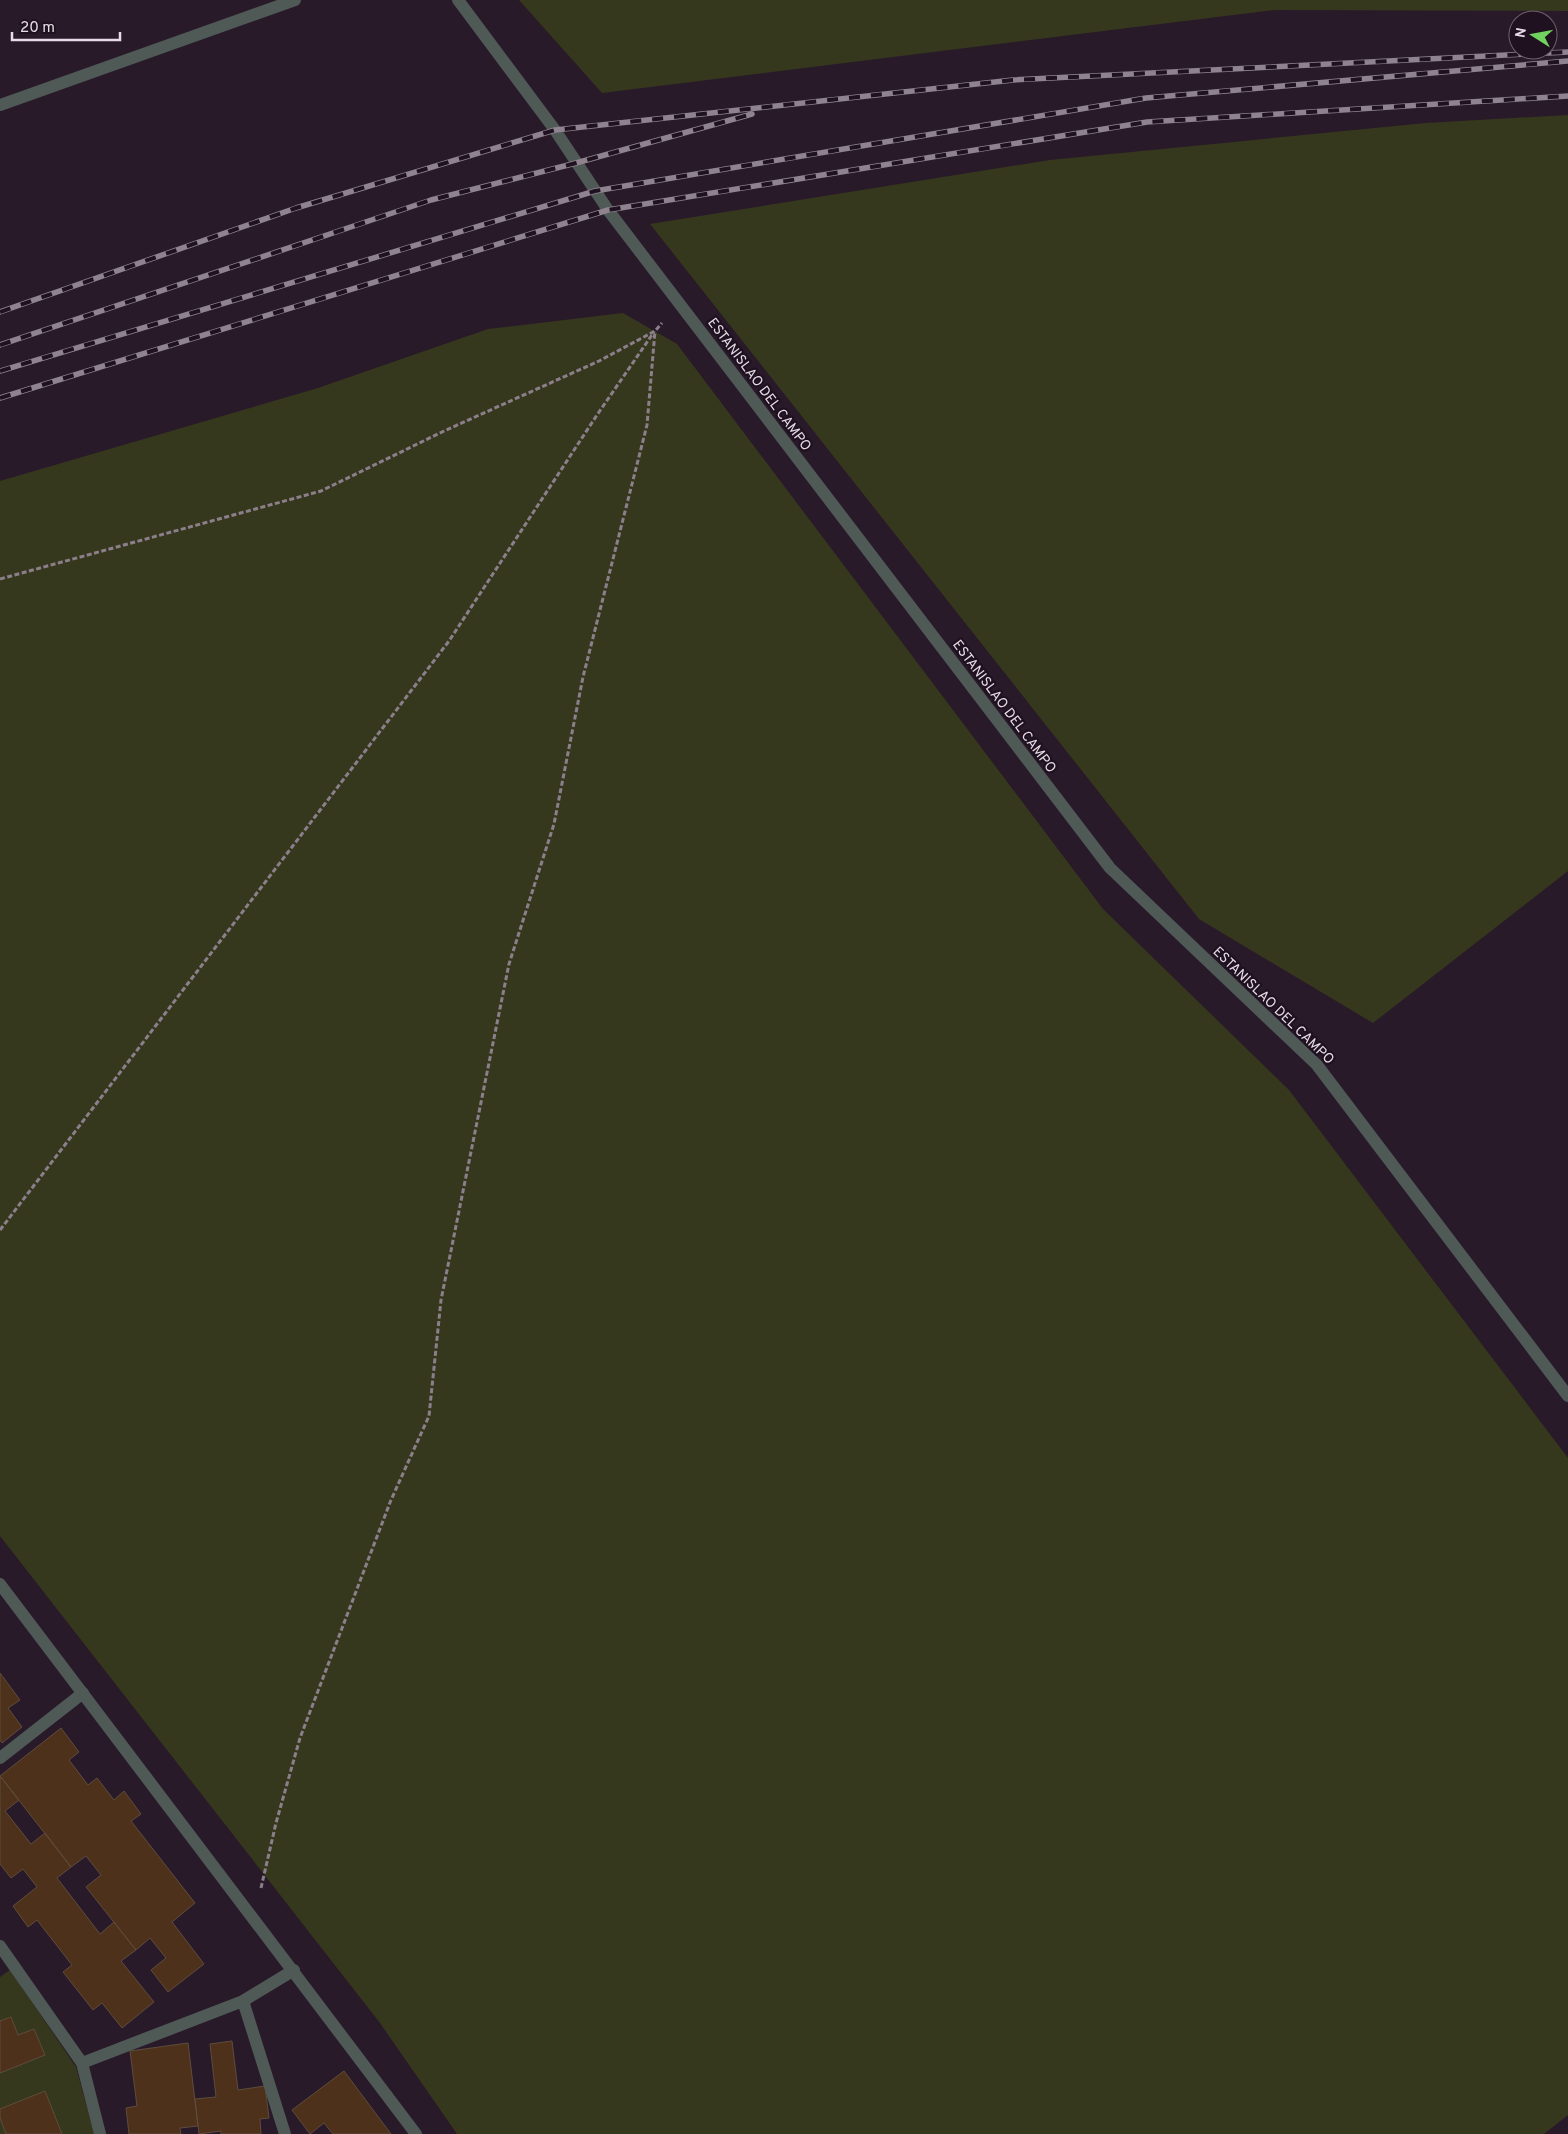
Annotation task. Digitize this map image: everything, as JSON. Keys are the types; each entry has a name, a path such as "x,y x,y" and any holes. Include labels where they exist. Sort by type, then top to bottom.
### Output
{"street":[{"path":"0,105 295,0"},
{"name":"ESTANISLAO DEL CAMPO","path":"458,0 554,130 608,210 1110,868 1317,1064 1568,1396"},
{"path":"0,1584 255,1918 416,2134"},
{"path":"0,1758 83,1692"},
{"path":"2,1954 82,2063 100,2134"},
{"path":"82,2063 243,2001 294,1970"},
{"path":"243,2001 285,2134"}],"path":[{"path":"0,1230 449,641 597,415 655,331 679,303"},
{"path":"0,579 321,491 444,431 599,361 655,331"},
{"path":"255,1918 276,1823 300,1738 391,1500 428,1416 441,1300 509,964 554,824 583,676 647,424 655,331"}],"green space":[{"path":"519,0 1568,0 1568,11 1274,10 602,93"},
{"path":"1568,115 1568,871 1373,1023 1199,919 650,224 1050,160 1426,123"},
{"path":"623,313 677,344 1103,909 1289,1090 1568,1458 1568,2115 1544,2134 457,2134 380,2023 0,1536 0,481 318,388 488,329"},
{"path":"10,1970 76,2067 94,2134 0,2134 0,1977"}],"building":[{"path":"0,1673 20,1700 8,1708 22,1727 2,1743 0,1740"},
{"path":"61,1728 79,1752 69,1760 88,1785 97,1778 114,1800 124,1791 141,1814 131,1821 195,1903 172,1922 204,1964 168,1992 151,1970 166,1958 150,1938 136,1950 86,1887 101,1875 86,1856 71,1867 0,1776"},
{"path":"0,1776 19,1800 5,1811 31,1844 45,1833 71,1867 57,1878 100,1934 114,1922 136,1950 121,1961 154,2002 122,2028 102,2003 93,2010 63,1972 72,1965 37,1920 28,1927 13,1906 37,1887 23,1869 11,1878 0,1864"},
{"path":"11,2017 18,2035 34,2029 45,2055 0,2073 0,2021"},
{"path":"232,2041 238,2090 265,2086 269,2118 260,2119 261,2134 221,2134 221,2131 199,2134 195,2099 216,2097 210,2044"},
{"path":"188,2043 198,2126 180,2128 181,2134 129,2134 126,2108 137,2106 130,2051"},
{"path":"344,2071 391,2134 333,2134 324,2123 310,2134 292,2110"},
{"path":"45,2091 62,2134 6,2134 0,2118 0,2109"}],"railway":[{"path":"0,312 296,208 555,130 1013,80 1568,52"},
{"path":"0,371 595,191 1146,98 1568,61"},
{"path":"0,398 608,210 1147,122 1568,96"},
{"path":"0,345 431,200 576,163 752,114"}]}
